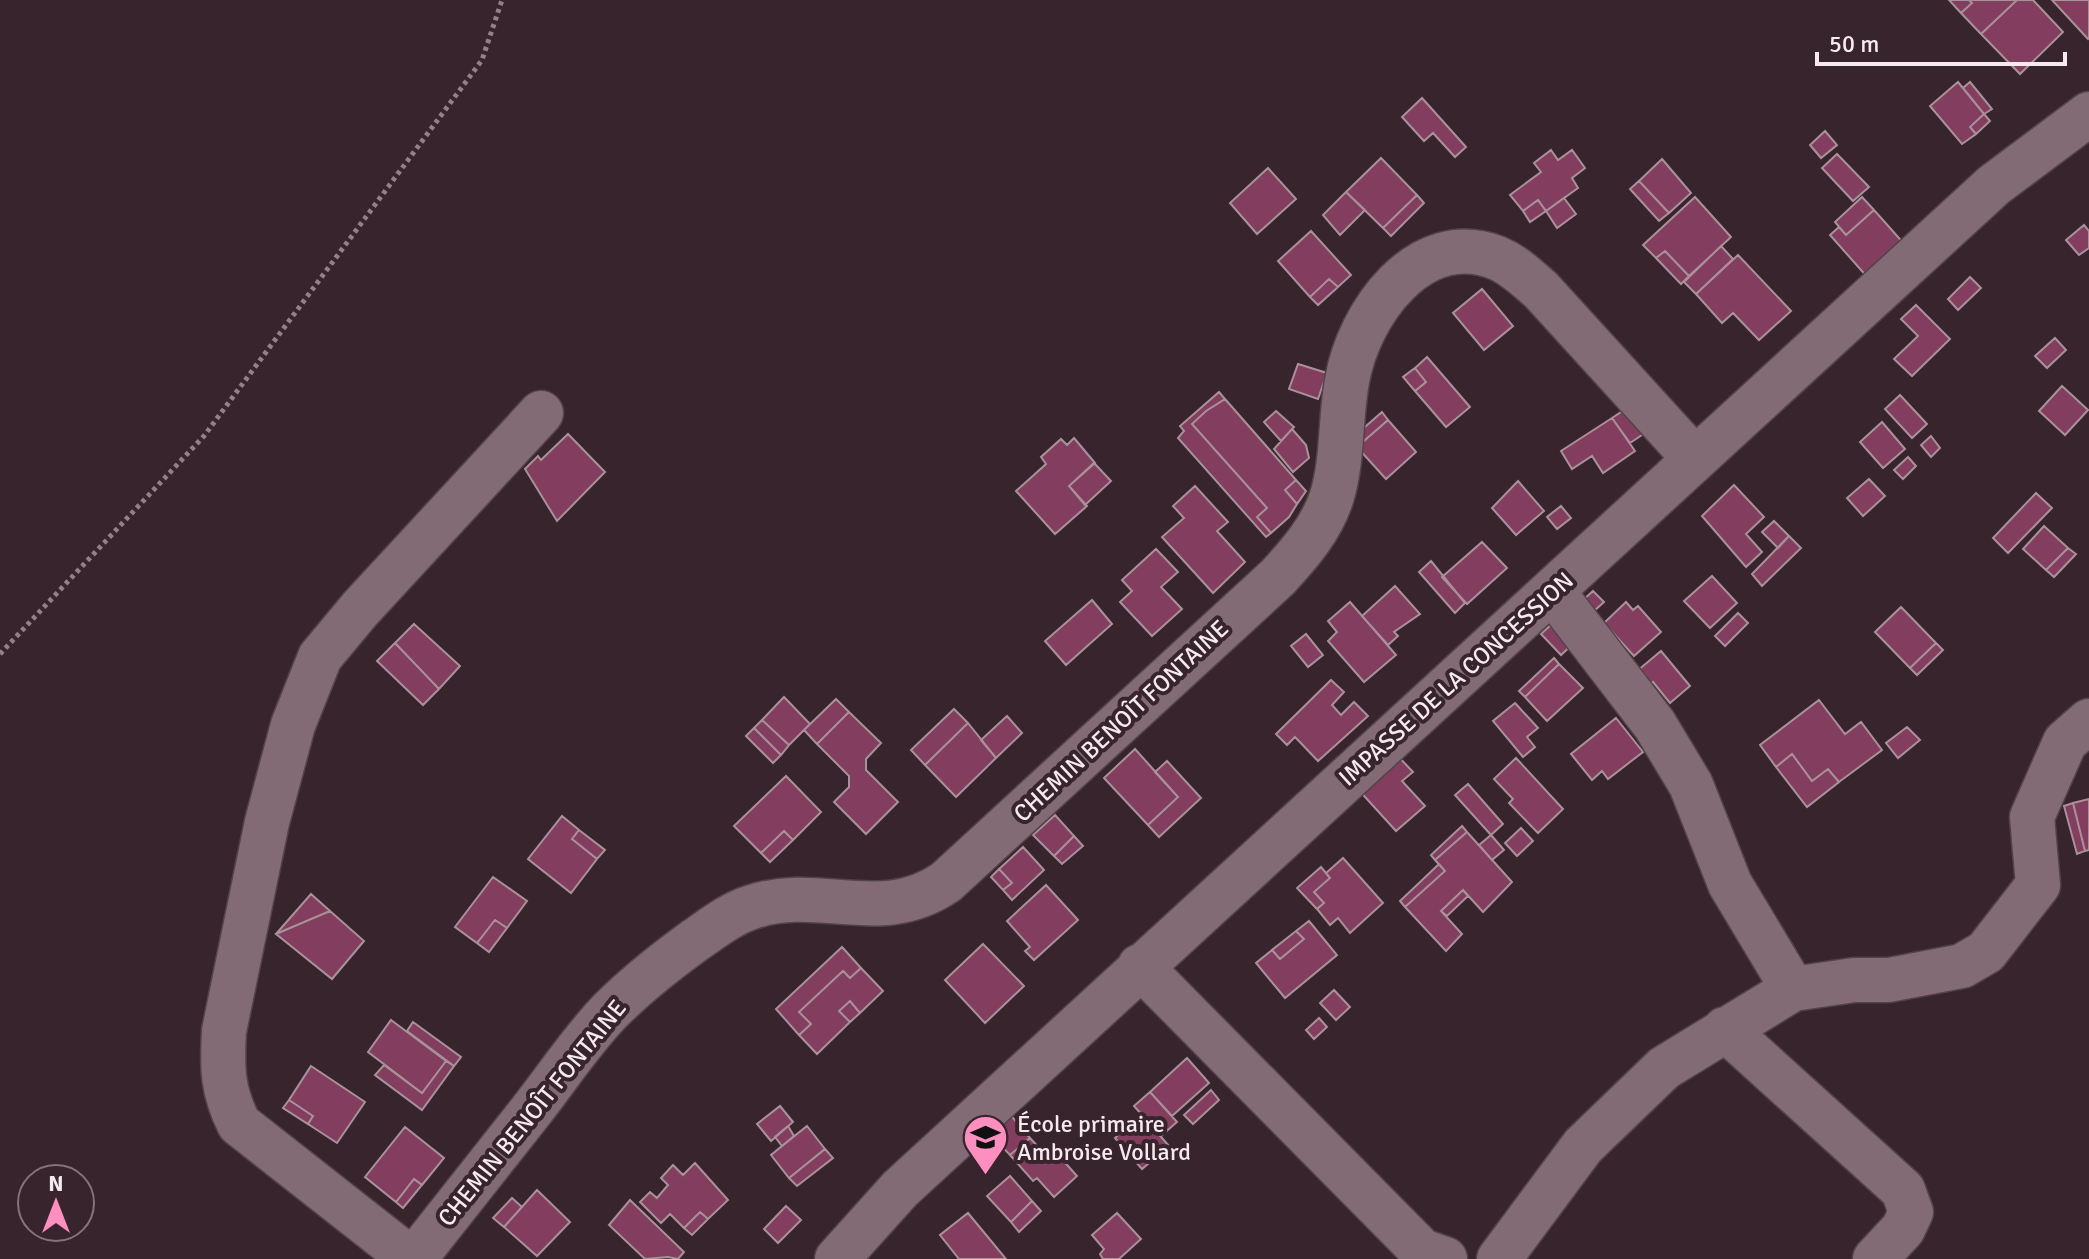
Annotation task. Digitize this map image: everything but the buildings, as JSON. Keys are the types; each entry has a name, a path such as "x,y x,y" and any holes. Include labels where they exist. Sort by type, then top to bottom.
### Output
{"street":[{"name":"IMPASSE DE LA CONCESSION","path":"837,1259 900,1189 1140,966 1553,592 1994,185 2089,114"},
{"name":"CHEMIN BENOÎT FONTAINE","path":"413,1259 609,1012 662,964 728,918 750,907 805,899 879,905 909,901 929,894 946,882 1278,577 1319,526 1331,499 1338,469 1347,380 1359,341 1388,292 1415,268 1446,254 1463,252 1496,258 1519,270 1541,290 1695,459"},
{"path":"413,1259 239,1124 227,1100 224,1031 267,822 293,725 320,657 360,609 541,413"},
{"path":"1553,592 1655,725 1691,785 1730,884 1793,989"},
{"path":"1499,1259 1583,1146 1664,1068 1725,1029 1793,989 1854,980 1889,980 1962,966 1986,952 2038,885 2032,817 2065,742 2089,721"},
{"path":"1140,966 1422,1251 1445,1259"},
{"path":"1725,1029 1903,1190 1911,1212 1903,1229 1875,1259"}],"path":[{"path":"0,654 204,436 482,60 502,0"}],"place":[{"name":"École primaire Ambroise Vollard","path":"986,1177"}]}
